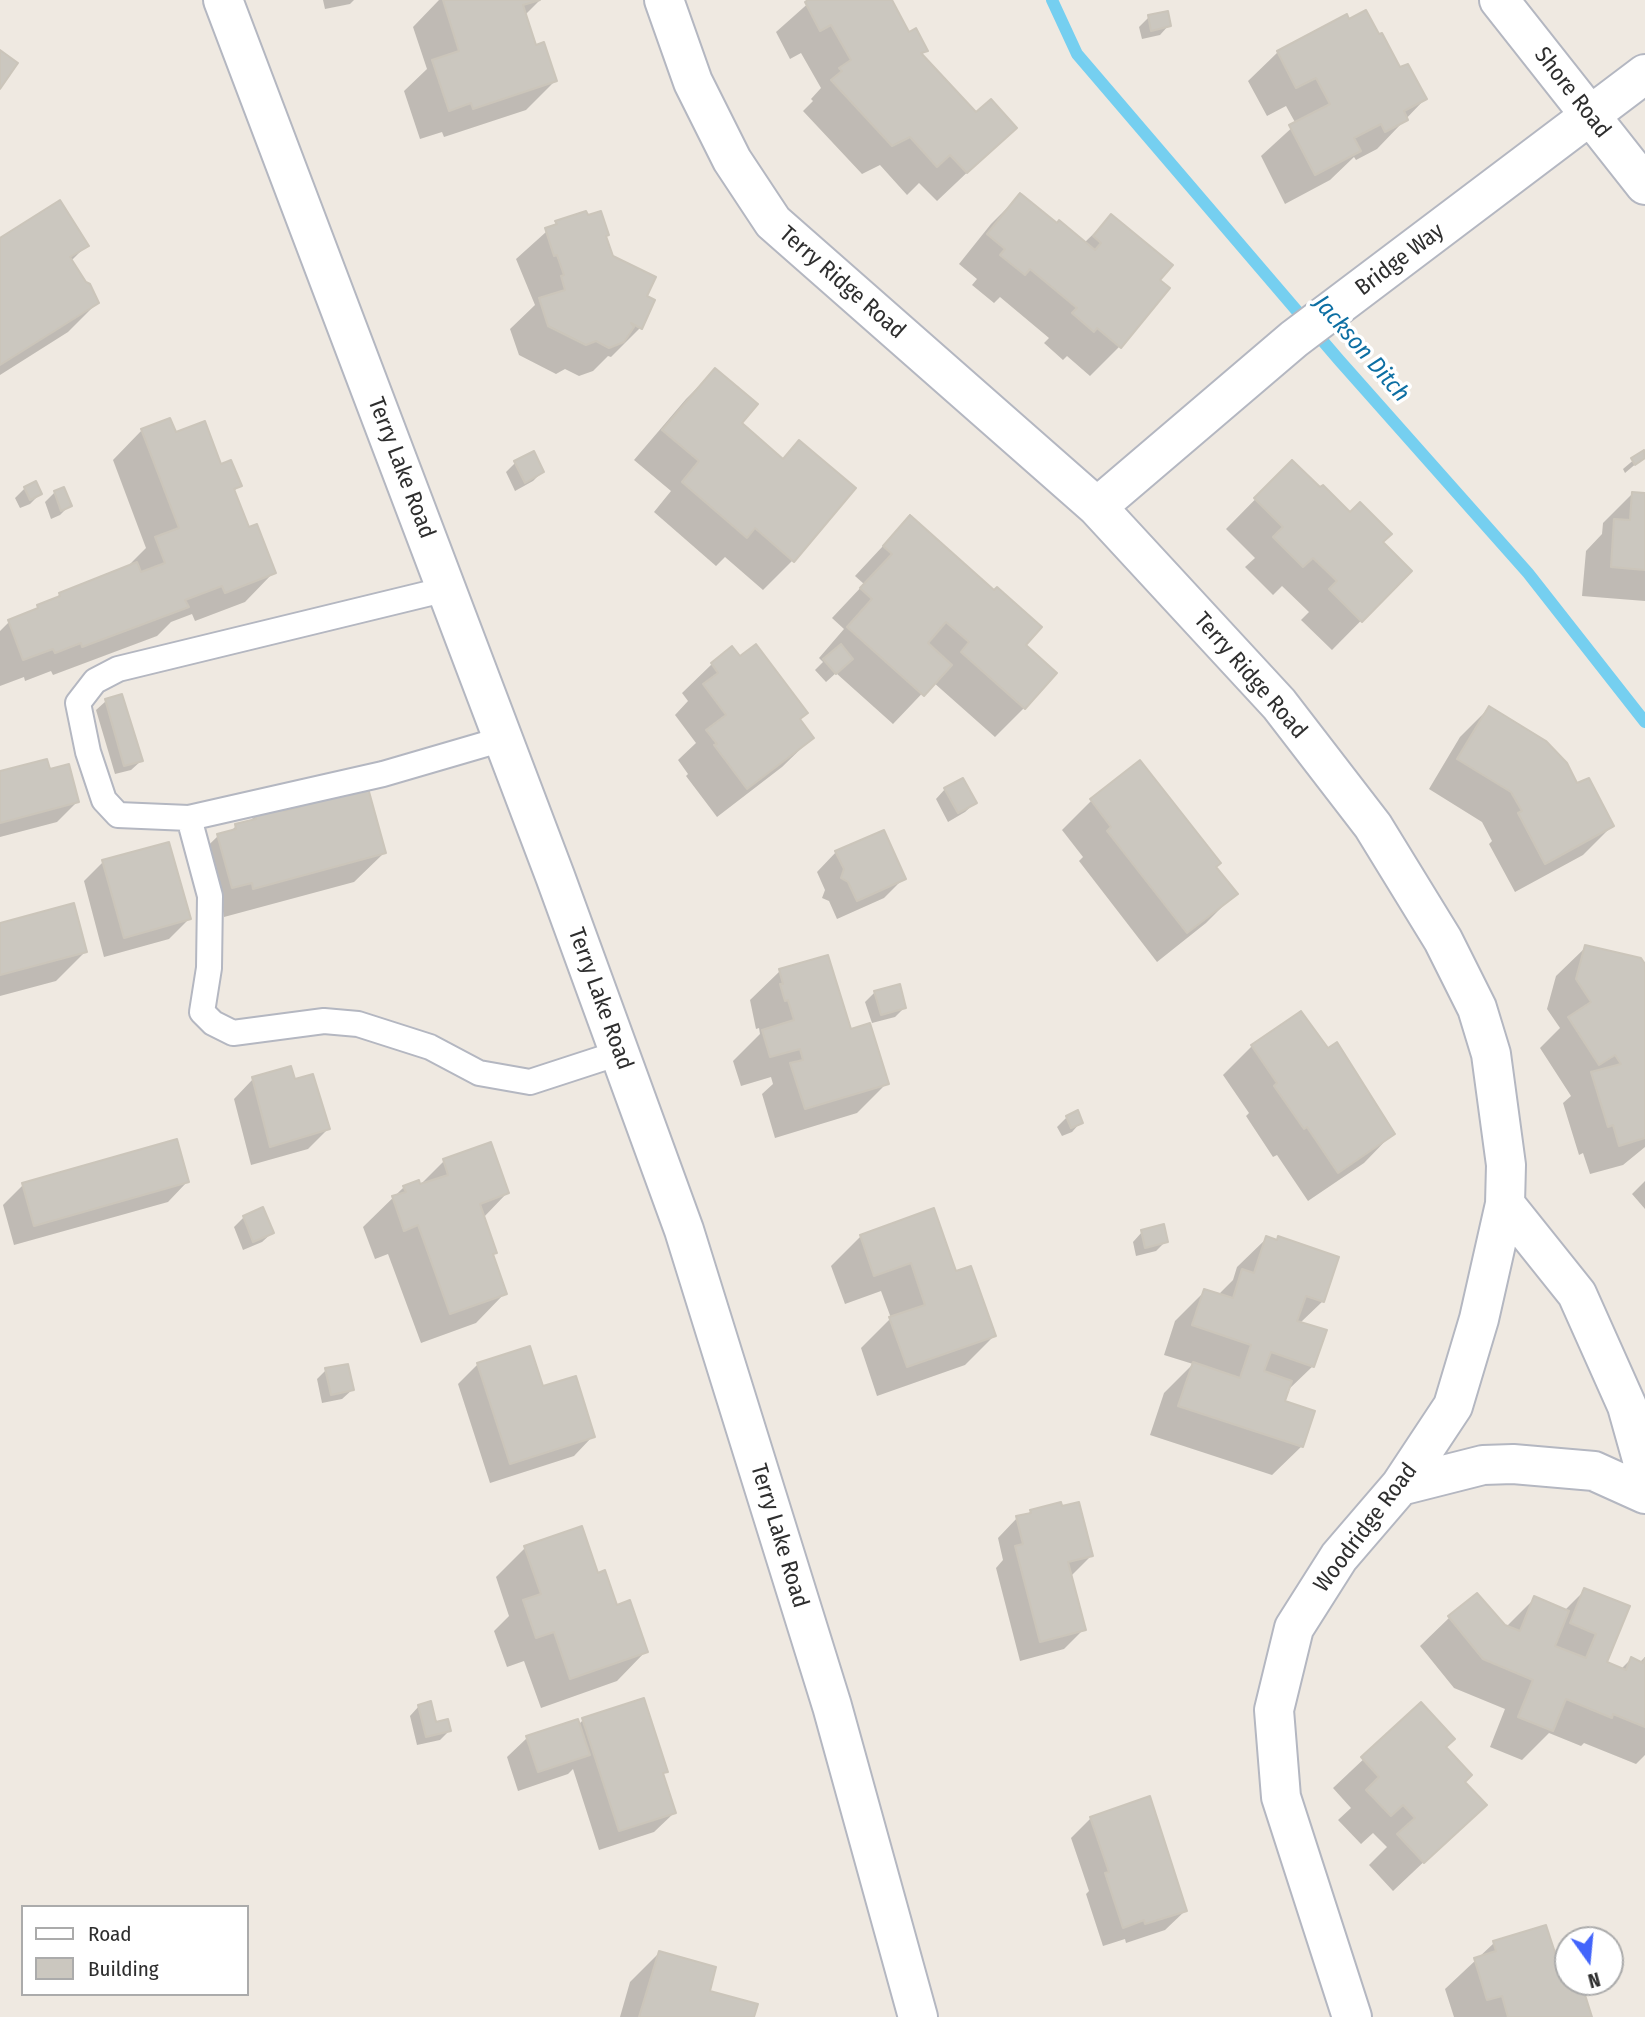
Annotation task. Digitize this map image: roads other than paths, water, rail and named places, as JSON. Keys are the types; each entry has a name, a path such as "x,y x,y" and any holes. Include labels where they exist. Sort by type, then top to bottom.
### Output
{"street":[{"name":"Terry Lake Road","path":"223,0 447,589 684,1230 832,1706 918,2017"},
{"name":"Terry Ridge Road","path":"664,0 693,82 732,160 773,222 1097,507 1279,704 1373,825 1443,940 1477,1008 1491,1054 1506,1165 1505,1204"},
{"name":"Shore Road","path":"1499,0 1645,186"},
{"name":"Bridge Way","path":"1097,507 1294,340 1645,74"},
{"path":"1505,1204 1577,1294 1626,1406 1645,1470"},
{"name":"Woodridge Road","path":"1352,2017 1281,1797 1274,1710 1294,1628 1339,1557 1400,1486 1453,1406 1479,1319 1505,1204"},
{"path":"1400,1486 1483,1465 1513,1464 1594,1471 1645,1494"}],"lane":[{"path":"447,589 118,669 95,681 78,703 88,751 104,800 118,816 189,818 383,774 503,739"},
{"path":"189,818 210,896 209,968 202,1012 213,1023 233,1033 324,1021 358,1024 430,1047 480,1073 530,1082 620,1053"}],"waterway":[{"name":"Jackson Ditch","path":"1052,0 1077,54 1339,360 1528,573 1645,722"}]}
